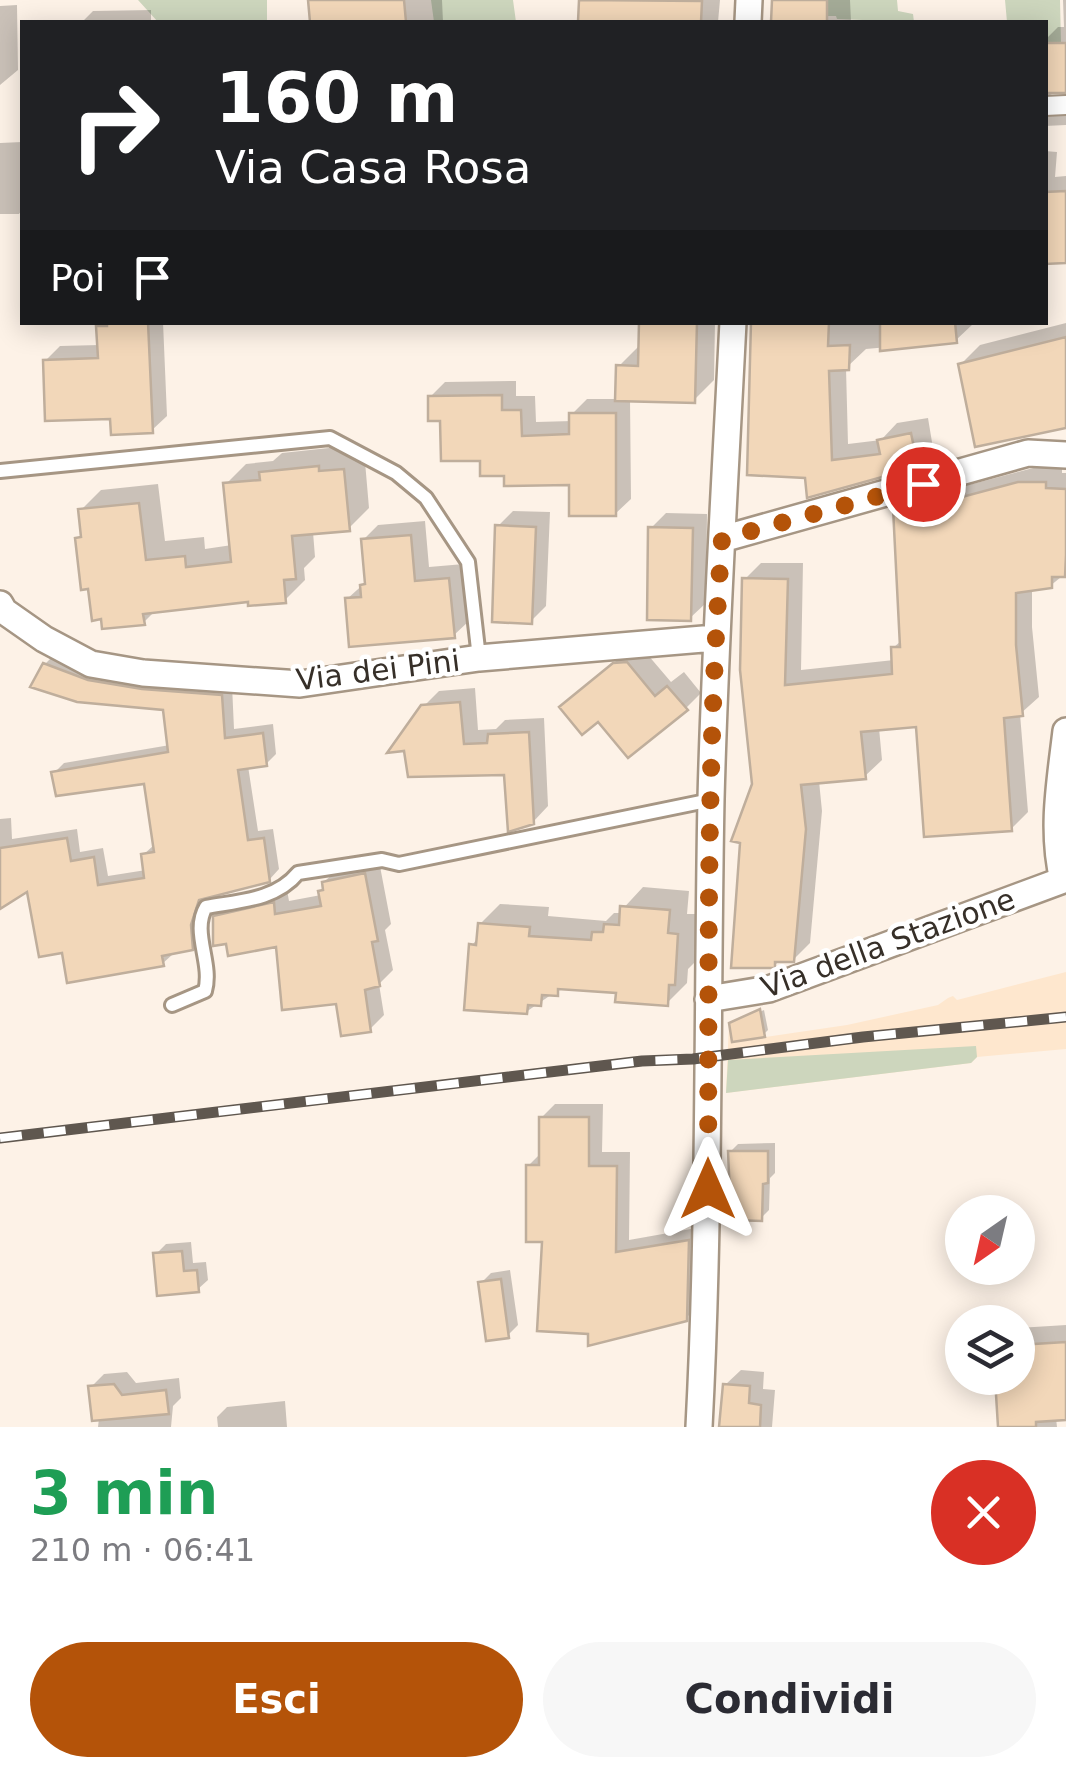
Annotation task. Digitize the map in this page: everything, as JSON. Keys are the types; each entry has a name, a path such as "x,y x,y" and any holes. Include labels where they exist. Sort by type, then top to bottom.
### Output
{"street":[{"path":"699,1427 708,1265 715,638 734,325"},
{"path":"722,539 1028,453 1066,455"},
{"name":"Via dei Pini","path":"0,604 44,640 91,664 143,673 300,684 479,658 715,638"},
{"path":"1064,880 1056,853 1055,818 1066,731"},
{"name":"Via della Stazione","path":"708,999 768,989 1064,880"}],"lane":[{"path":"0,471 330,438 396,472 426,498 468,562 479,658"},
{"path":"172,1006 205,991 208,978 200,918 206,907 274,893 286,887 298,873 382,860 399,864 712,800"}],"shaded area":[{"path":"1066,972 1066,1049 977,1057 971,1063 726,1093 729,1023 732,1042 847,1025 938,1005 953,996 957,1000"}],"green space":[{"path":"138,0 267,0 267,20 156,20"},
{"path":"431,0 513,0 516,20 434,20"},
{"path":"827,0 897,0 898,11 913,14 914,20 837,19 828,16"},
{"path":"1005,0 1060,0 1061,43 1048,43 1048,20 1007,20"},
{"path":"976,1046 977,1057 971,1063 726,1093 728,1060"}],"building":[{"path":"308,0 404,0 406,20 310,20"},
{"path":"579,0 702,1 701,20 578,20"},
{"path":"772,0 827,0 827,20 771,20"},
{"path":"1048,43 1066,43 1066,93 1048,93"},
{"path":"1066,191 1066,263 1048,264 1048,192"},
{"path":"148,325 153,433 111,435 110,419 45,421 43,360 98,358 96,326"},
{"path":"639,325 697,325 695,403 615,401 616,365 638,366"},
{"path":"751,325 829,325 828,346 850,345 849,370 829,371 832,460 880,454 877,440 911,433 918,467 807,498 805,478 747,475"},
{"path":"880,325 955,325 957,343 880,351"},
{"path":"1066,337 1066,428 975,447 958,364"},
{"path":"502,395 502,410 521,410 522,436 569,434 569,413 616,413 616,516 569,516 569,485 504,486 504,476 480,476 480,461 441,461 440,421 428,421 428,396"},
{"path":"319,466 319,471 344,469 350,531 292,536 296,579 284,580 286,603 248,606 248,602 143,614 145,625 102,629 101,619 92,621 88,589 81,590 75,538 81,537 78,509 139,503 146,560 185,556 186,567 231,562 223,483 260,480 259,472"},
{"path":"1018,482 1046,482 1046,488 1066,489 1066,555 1065,577 1052,577 1052,588 1016,593 1023,716 1004,718 1012,831 924,837 916,727 861,732 866,779 801,785 806,829 794,962 775,962 775,968 731,968 740,843 731,841 752,784 740,670 742,578 788,579 785,685 892,674 891,647 900,647 893,508 924,499 925,507"},
{"path":"495,525 536,527 532,624 492,622"},
{"path":"648,527 693,528 691,621 647,620"},
{"path":"411,535 415,581 449,578 455,638 349,647 345,598 361,597 360,585 365,584 361,539"},
{"path":"627,662 655,696 667,686 688,710 628,758 598,722 582,735 559,707 613,663"},
{"path":"43,663 88,680 222,695 225,738 263,733 267,766 238,770 248,840 264,838 270,882 199,900 191,925 193,950 162,956 164,966 67,983 62,953 39,957 27,892 0,909 0,848 67,838 71,861 94,857 98,885 144,878 141,854 154,852 144,784 56,796 51,772 168,752 163,710 77,702 30,687"},
{"path":"460,702 464,744 487,743 488,734 529,732 534,824 508,832 504,775 408,777 404,751 387,753 421,705"},
{"path":"365,873 378,941 372,942 380,986 365,990 371,1032 341,1036 336,1004 282,1010 276,947 228,956 226,944 213,946 213,916 274,902 275,914 321,906 318,891 323,890 322,882"},
{"path":"620,906 670,910 668,933 678,934 675,985 669,985 668,1006 615,1002 616,993 558,989 558,996 542,995 541,1006 528,1005 527,1014 464,1010 469,944 476,945 478,923 530,927 529,936 591,940 592,932 603,932 604,924 619,925"},
{"path":"760,1009 765,1037 732,1042 729,1023"},
{"path":"539,1117 589,1117 589,1166 617,1166 616,1252 689,1240 687,1321 588,1346 588,1334 537,1331 542,1242 526,1242 526,1165 539,1165"},
{"path":"728,1151 768,1151 762,1221 731,1220"},
{"path":"182,1251 184,1271 197,1270 199,1292 157,1296 153,1253"},
{"path":"501,1279 509,1338 486,1341 478,1282"},
{"path":"1066,1342 1066,1420 1036,1422 1036,1427 998,1427 996,1395 1035,1395 1035,1344"},
{"path":"114,1384 122,1395 166,1390 169,1414 92,1421 88,1386"},
{"path":"723,1384 750,1386 749,1403 761,1405 760,1427 719,1427"}],"railway":[{"path":"0,1138 642,1061 693,1059 1066,1017"}],"route":[{"path":"708,1189 708,954 715,638 722,539 923,484"}]}
